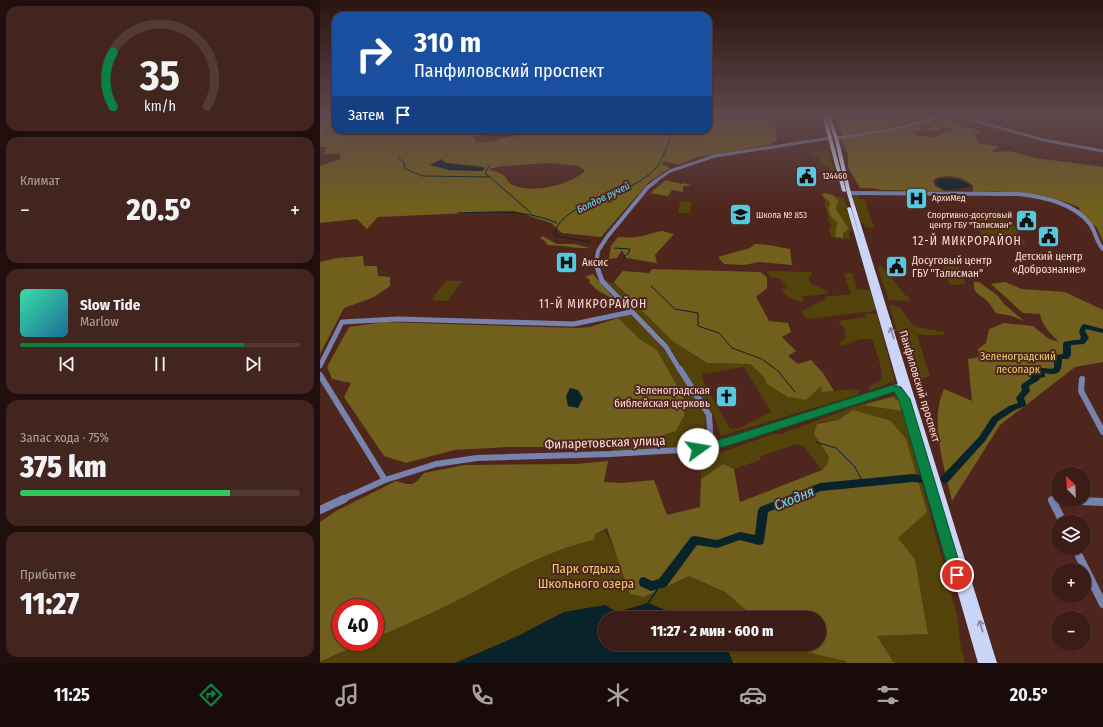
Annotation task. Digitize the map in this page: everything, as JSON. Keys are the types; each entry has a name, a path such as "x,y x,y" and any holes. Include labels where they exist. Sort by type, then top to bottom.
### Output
{"main road":[{"name":"Панфиловский проспект","path":"832,146 898,377 906,384"},
{"name":"Панфиловский проспект","path":"838,146 848,193 992,663"},
{"name":"Панфиловский проспект","path":"906,384 904,399 983,663"}],"street":[{"path":"711,447 711,418 706,409 666,347 600,278 596,266 597,254 603,242 648,187 670,171 707,158 781,146"},
{"path":"1076,146 1103,151"},
{"path":"848,193 1019,194 1039,197 1062,204 1076,212 1091,225 1103,249"},
{"path":"320,366 342,322 398,319 574,324 590,322 631,312"},
{"path":"320,375 378,466 385,480"},
{"path":"892,388 898,384 898,377"},
{"path":"1082,379 1081,391 1103,432"},
{"name":"Филаретовская улица","path":"320,510 385,480 436,464 477,458 684,451 711,447 906,384"},
{"path":"892,388 898,390 904,399"},
{"path":"1060,515 1052,500 1103,502"},
{"path":"1079,555 1103,604"}],"green space":[{"path":"764,146 699,157 678,165 664,161 662,164 670,168 649,182 601,237 562,233 551,223 514,211 378,217 367,229 357,219 320,223 320,166 340,159 340,153 324,154 327,147 320,147","holes":["446,163 480,166 485,168 482,171 450,170 430,165","550,163 579,166 585,171 570,180 550,187 528,189 511,184 500,173 488,169 503,166"]},
{"path":"844,146 994,146 999,147 992,151 995,152 1010,151 1036,158 1103,167 1103,241 1097,228 1079,211 1080,208 1042,196 1013,192 973,192 973,186 960,178 949,176 933,180 935,186 944,191 881,190 873,188 860,188 848,167 848,155"},
{"path":"827,150 839,182 831,182 827,179 830,178 827,175 830,174 827,172 830,171 828,167 819,164 820,158 808,153"},
{"path":"666,180 692,186 683,186 683,192 672,190 668,196 650,193"},
{"path":"823,193 844,198 853,230 849,231 850,239 831,237 829,227 832,226 827,219 829,218 824,203 826,202 821,194","holes":["826,200 836,202 836,209 849,229 843,233 836,219 831,217 828,210 830,203"]},
{"path":"825,193 833,195 838,200 836,209 849,229 843,233 843,238 835,237 837,222 831,217 828,210 830,203 822,195"},
{"path":"857,194 859,199 865,199 874,228 865,227 864,223 861,223 852,195"},
{"path":"680,202 692,202 690,213 678,213"},
{"path":"969,212 1006,214 1026,244 1016,244 1013,240 984,239"},
{"path":"662,231 674,234 655,255 657,263 626,258 622,250 617,258 609,259 611,246 618,237 637,237"},
{"path":"542,236 557,244 574,244 590,248 547,245 546,242 540,238"},
{"path":"755,244 790,249 792,265 759,262 744,265 724,264 718,257 750,248"},
{"path":"363,256 364,266 377,266 378,276 390,277 390,286 374,297 344,308 320,354 320,262 337,258"},
{"path":"880,264 906,296 908,296 909,301 889,300 878,269"},
{"path":"943,267 958,267 966,284 953,285 949,283"},
{"path":"652,269 760,272 767,277 767,288 756,297 769,321 788,323 791,332 782,337 796,351 788,356 798,364 811,360 823,373 834,391 822,392 821,386 806,400 788,397 767,384 764,377 750,364 707,363 671,340 614,282 623,271 649,273"},
{"path":"766,271 811,272 812,276 809,278 810,283 829,292 802,297 804,302 794,300 787,296 781,289 788,288 781,279 771,277"},
{"path":"844,273 852,273 857,289 870,290 876,309 874,311 807,319 802,314 802,311 814,305 813,304 826,300 825,297 851,294"},
{"path":"593,274 615,300 597,290 589,282 590,280 585,277"},
{"path":"603,278 613,284 614,282 671,340 707,363 750,364 764,377 767,384 822,386 822,392 857,389 860,391 857,395 721,436 715,418 672,351","holes":["744,367 771,412 740,428 730,429 704,383 702,374"]},
{"path":"446,281 462,281 448,301 431,300"},
{"path":"974,282 979,282 998,296 1004,304 1024,321 1012,316 996,313 990,304 975,291"},
{"name":"Зеленоградский лесопарк","path":"1005,282 1022,289 1065,292 1103,310 1103,362 1075,367 1000,425 952,501 939,444 938,430 940,402 944,389 972,401 968,359 979,357 978,349 986,343 989,329 1004,323 1033,326 1049,339 1059,342 1045,326 1040,314 1023,313 991,284"},
{"path":"889,305 900,307 911,323 917,327 944,332 944,335 917,335 930,376 917,381 911,377"},
{"path":"873,313 877,315 894,381 869,391 869,387 882,379 880,364 872,339 860,339 842,346 839,343 846,338 844,328 838,321 866,317 864,314"},
{"path":"629,314 659,342 706,415 704,434 700,442 687,446 613,451 615,447 626,445 631,440 648,440 676,431 684,416 685,400 657,350 641,340 618,318"},
{"path":"618,318 641,340 657,350 685,400 684,416 676,431 648,440 631,440 626,445 615,447 509,447 454,450 406,463 384,456 344,397 351,383 332,379 327,367 349,327 384,322 576,328 590,327"},
{"path":"896,395 900,401 957,615 960,642 965,663 894,663 877,636 928,634 915,559 898,538 853,411 838,420 820,422 814,434 829,457 827,465 822,470 804,446 797,444 761,456 760,460 734,469 723,464 701,479 700,457 725,451 773,434 781,434 856,406","holes":["892,397 899,401 902,411 864,405"]},
{"path":"892,397 899,401 902,411 863,405"},
{"path":"853,410 891,421 906,439 927,512 898,538 915,559 928,634 877,636 894,663 846,663 845,661 803,651 826,651 826,611 747,611 725,592 689,576 644,597 630,594 607,528 595,534 594,540 560,550 527,564 442,608 384,634 384,599 332,599 332,651 345,651 320,662 320,522 336,511 396,481 412,484 415,483 424,473 465,465 577,464 608,461 604,482 622,483 654,480 667,515 700,507 701,479 723,464 734,469 740,502 822,470 827,465 829,457 814,434 817,424 838,420"},
{"name":"Парк отдыха Школьного озера","path":"605,530 620,562 630,594 644,597 689,576 725,592 747,611 668,611 648,603 620,611 564,612 518,636 455,663 320,663 346,651 384,651 384,634 441,608 543,557 577,544 594,540 595,534"},
{"path":"729,651 807,651 845,661 846,663 733,663"}],"water":[{"path":"441,159 446,163 485,168 482,171 450,170 430,165"},
{"path":"938,179 958,179 970,185 970,187 949,190 943,189 935,183"},
{"path":"570,388 578,390 583,398 578,408 568,406 566,396"},
{"path":"648,603 668,611 620,611"},
{"path":"605,605 615,611 598,611 598,651 729,651 733,663 455,663 518,636 564,612"}],"waterway":[{"name":"Болдов ручей","path":"590,242 556,236 554,234 558,225 572,212 624,190 651,173 658,165 667,146"},
{"path":"398,158 404,162 405,169 423,176 490,177"},
{"path":"489,166 485,173 490,177"},
{"path":"490,177 531,213"},
{"path":"458,213 521,213 533,215 557,223"},
{"name":"Болдов ручей","path":"614,248 630,249 628,254 624,256 625,258"},
{"path":"651,286 675,309 698,313 698,326 719,333 732,348 762,359 778,371 795,392"},
{"name":"Сходня","path":"945,479 982,439 995,419 1012,408 1022,404 1020,398 1026,391 1025,385 1036,378 1033,375 1042,375 1041,370 1052,372 1058,369 1058,357 1065,357 1067,355 1067,344 1081,342 1085,338 1082,331 1084,326 1103,331"},
{"path":"816,442 836,448 855,467 863,483"},
{"name":"Сходня","path":"644,582 651,586 662,583 695,540 717,544 740,536 759,541 763,510 820,487 913,478 923,479"},
{"path":"648,603 662,583"}],"place":[{"name":"124460","path":"806,176"},
{"name":"АрхиМед","path":"917,198"},
{"name":"Школа № 853","path":"741,215"},
{"name":"Спортивно-досуговый центр ГБУ \"Талисман\"","path":"1027,220"},
{"name":"Детский центр «Добрознание»","path":"1049,236"},
{"name":"Аксис","path":"566,262"},
{"name":"Досуговый центр ГБУ \"Талисман\"","path":"897,266"},
{"name":"Зеленоградская библейская церковь","path":"726,396"}],"district":[{"name":"12-Й МИКРОРАЙОН","path":"967,241"},
{"name":"11-Й МИКРОРАЙОН","path":"593,304"}],"route":[{"path":"698,449 711,447 892,388 897,389 904,399 957,575"}]}
